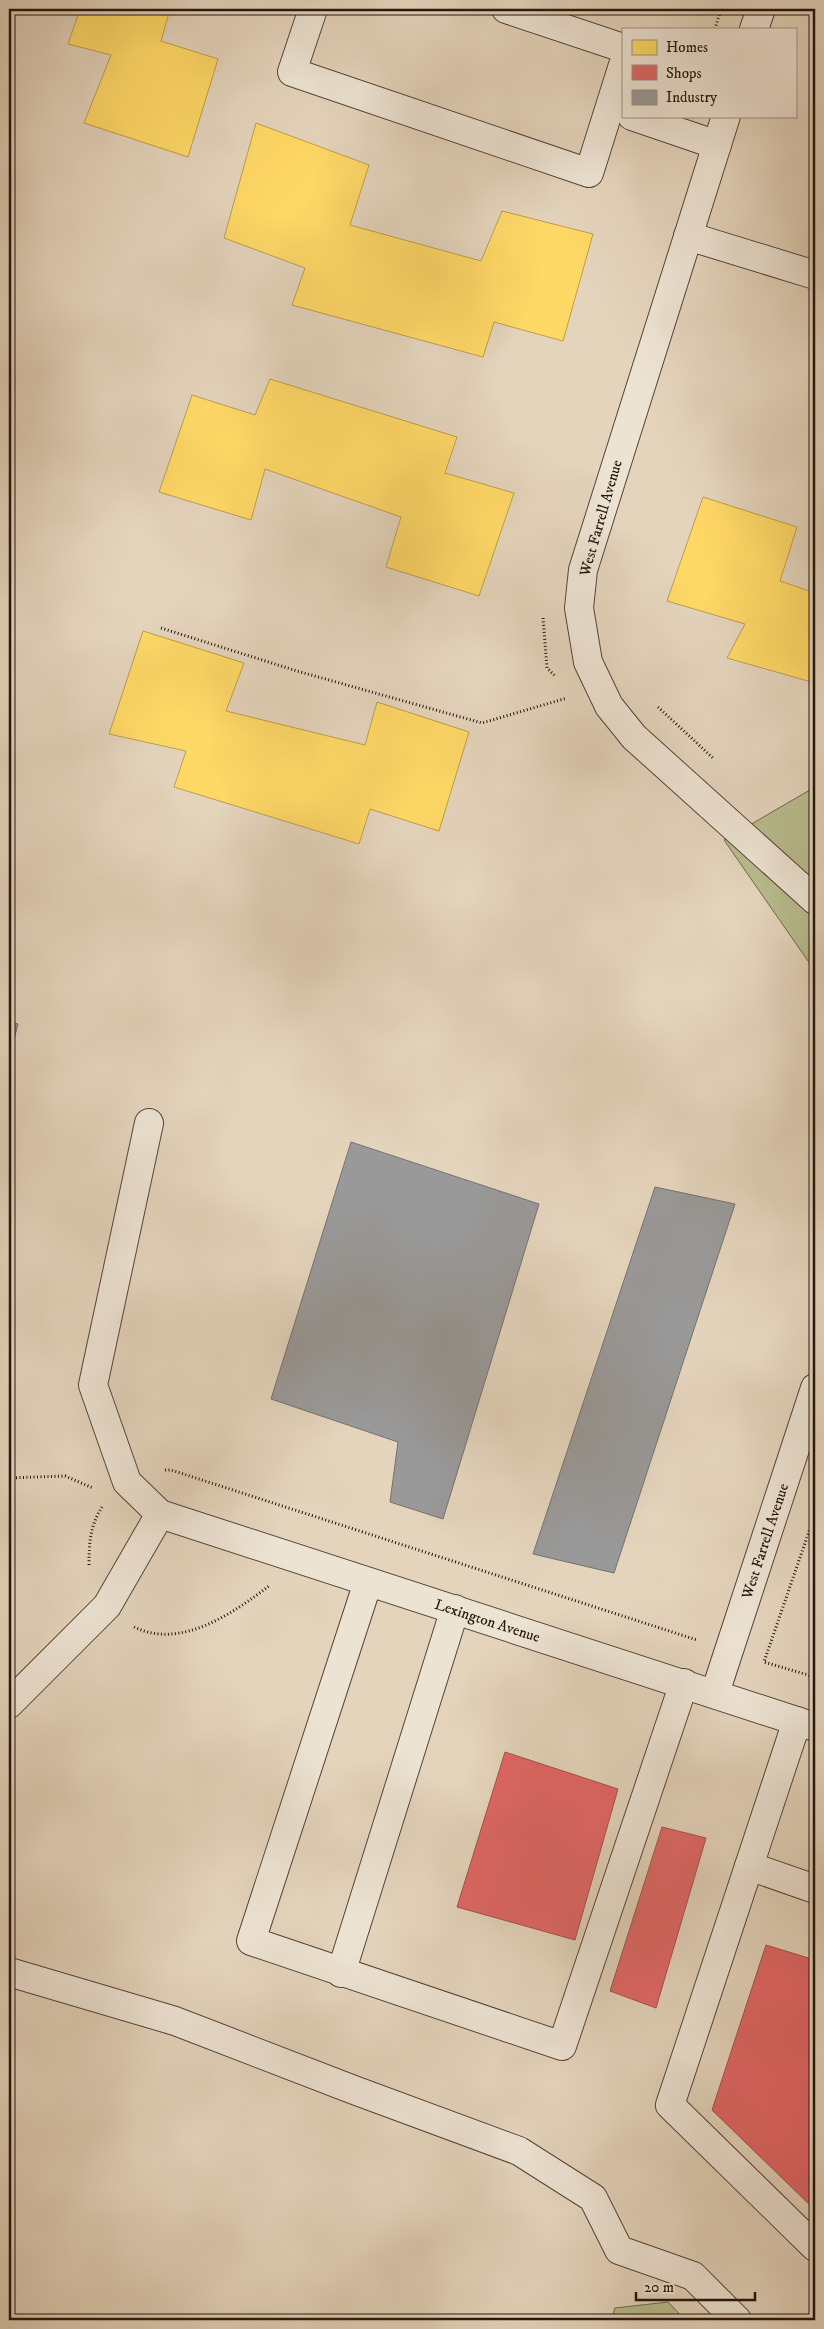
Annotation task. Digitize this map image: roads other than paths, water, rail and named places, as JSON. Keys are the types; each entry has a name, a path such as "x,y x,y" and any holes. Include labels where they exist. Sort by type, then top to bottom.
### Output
{"street":[{"path":"313,9 292,72 589,173 621,112 622,88"},
{"path":"506,9 622,48"},
{"path":"754,28 761,9"},
{"path":"638,118 717,145"},
{"name":"West Farrell Avenue","path":"725,118 583,570 579,608 588,662 608,706 634,737 815,900"},
{"path":"688,236 815,274"},
{"path":"9,1704 107,1606 160,1514 127,1482 93,1385 149,1123"},
{"name":"West Farrell Avenue","path":"715,1693 815,1388"},
{"name":"Lexington Avenue","path":"160,1514 806,1724"},
{"path":"368,1582 251,1941 341,1973 562,2046 684,1683"},
{"path":"341,1973 455,1610"},
{"path":"806,1724 749,1866 670,2104 815,2247"},
{"path":"749,1866 815,1889"},
{"path":"9,1972 175,2021 354,2090 519,2150 593,2198 619,2250 693,2276 737,2320"}]}
